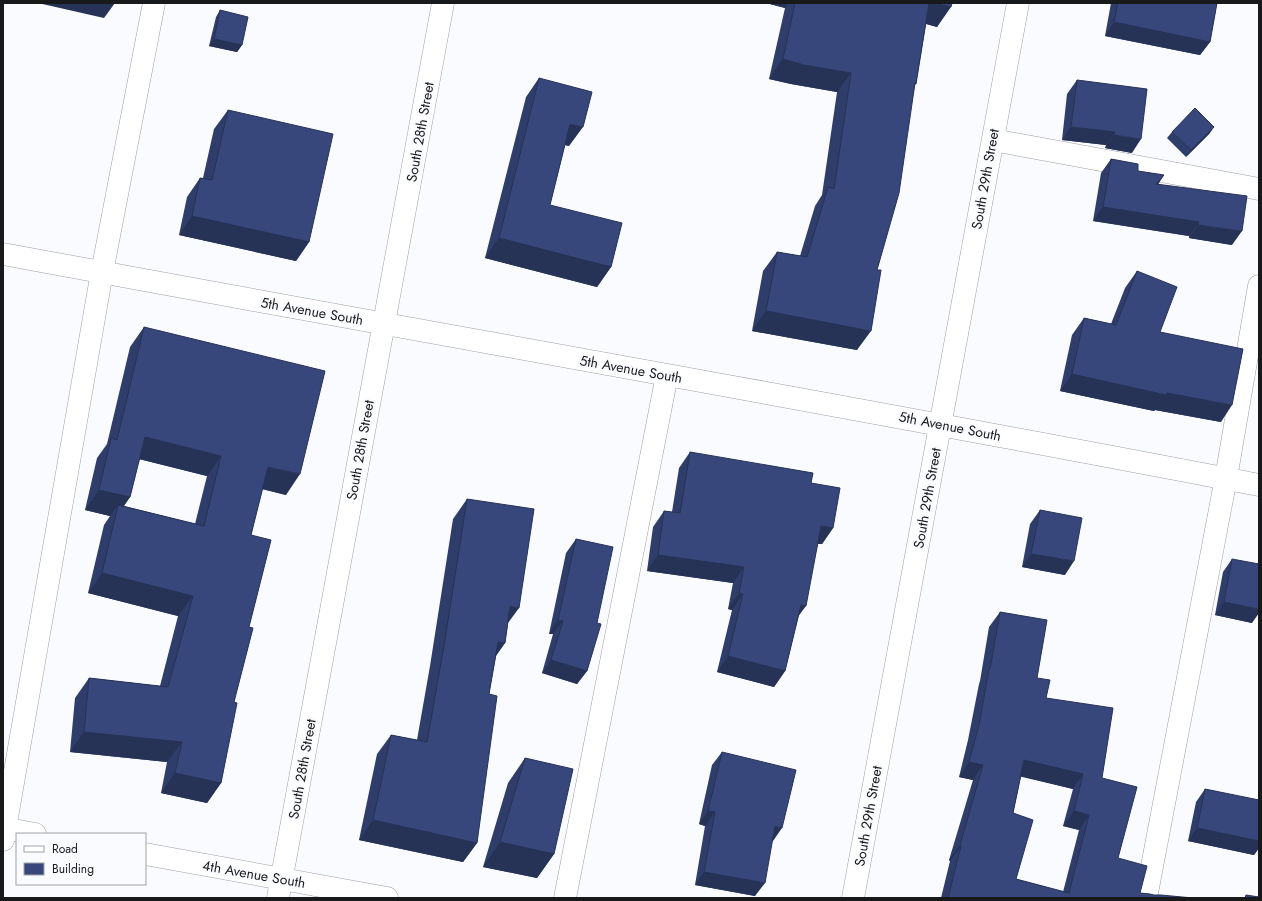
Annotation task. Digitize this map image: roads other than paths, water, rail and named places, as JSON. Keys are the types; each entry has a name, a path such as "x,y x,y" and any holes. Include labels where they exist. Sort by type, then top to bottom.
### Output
{"street":[{"path":"20,833 4,832 102,272 154,3"},
{"name":"South 28th Street","path":"280,889 443,3"},
{"name":"South 29th Street","path":"853,898 1018,3"},
{"path":"993,140 1259,189"},
{"name":"5th Avenue South","path":"3,254 941,424 1259,485"},
{"path":"1146,898 1226,478 1259,286"},
{"path":"565,898 667,375"},
{"name":"4th Avenue South","path":"146,854 280,889 388,898"}]}
